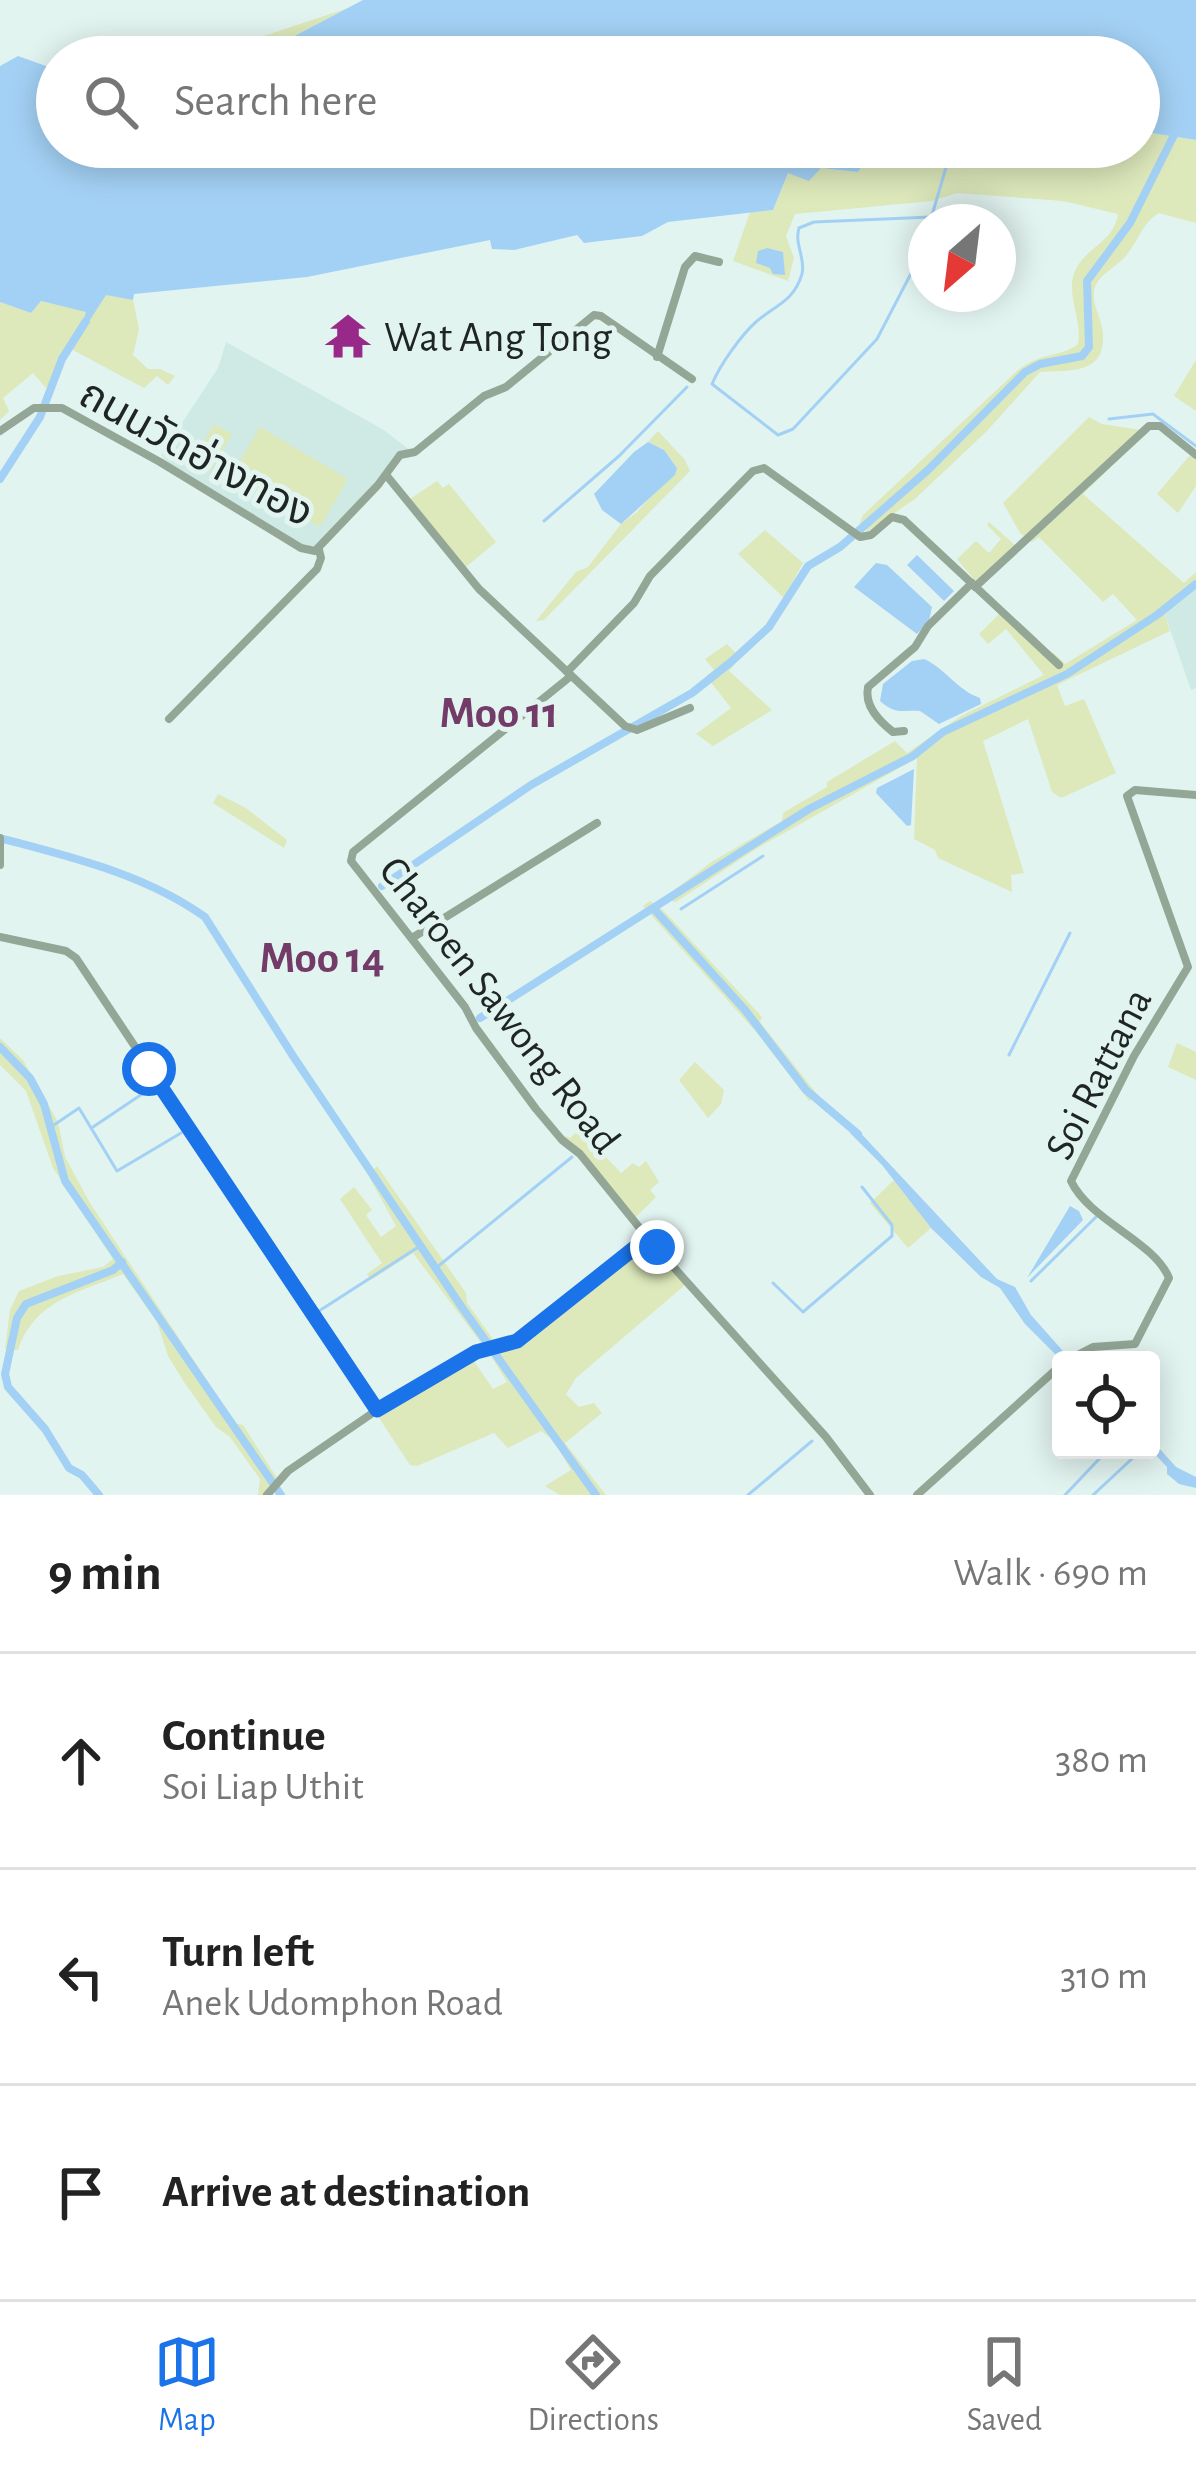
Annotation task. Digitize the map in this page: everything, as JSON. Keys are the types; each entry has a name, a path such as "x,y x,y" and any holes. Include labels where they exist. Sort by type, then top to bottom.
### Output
{"street":[{"path":"657,357 685,267 695,256 719,262"},
{"name":"ถนนวัดอ่างทอง","path":"0,430 34,408 62,408 301,548 320,550 400,455 415,452 594,315 692,379"},
{"path":"904,731 893,732 878,718 866,697 868,687 915,647 928,626 1149,426 1160,426 1196,455"},
{"path":"569,674 634,603 650,576 753,471 764,468 854,534 866,537 898,517 1059,664"},
{"path":"386,476 479,590 628,728 646,728 690,708"},
{"path":"169,719 316,569 320,550"},
{"name":"Charoen Sawong Road","path":"569,674 350,856 353,865 536,1109 826,1437 871,1495"},
{"name":"Soi Rattana","path":"1085,1351 1135,1344 1169,1278 1164,1267 1109,1222 1071,1181 1134,1056 1188,967 1127,796 1135,790 1196,796"},
{"path":"412,938 597,823"},
{"path":"0,865 1,840"},
{"path":"0,937 66,951 76,958 377,1410"},
{"path":"267,1495 288,1472 377,1410 489,1348 517,1341 637,1246 651,1242"},
{"path":"917,1495 1052,1373"}],"shaded area":[{"path":"226,342 384,430 411,451 318,545 306,547 161,455 218,368"},
{"path":"1196,589 1196,688 1191,690 1164,612"}],"green space":[{"path":"348,8 295,36 264,36"},
{"path":"1160,134 1196,140 1196,223 1159,213 1125,257 1098,281 1094,296 1103,343 1094,362 1075,370 1040,372 987,431 915,499 868,531 858,528 863,515 1018,370 1078,344 1073,276 1082,260 1112,231 1118,214 1063,201 957,193 932,201 795,214 786,236 794,258 788,281 733,261 750,212 773,210 788,173 821,168 858,172 861,168 1160,168"},
{"path":"105,294 133,300 139,329 133,355 148,369 175,376 168,385 157,376 144,388 71,349 46,388 33,373 3,398 9,411 0,420 0,302 31,313 41,301 87,312 82,324"},
{"path":"1196,360 1196,411 1174,396"},
{"path":"1089,417 1102,424 1148,431 1083,494 1184,583 1196,572 1196,589 1164,612 1170,631 1057,685 1065,706 1084,699 1116,773 1061,798 1052,792 1028,719 983,741 1024,873 1011,875 1012,892 938,858 935,850 914,839 917,758 756,849 676,902 662,899 713,861 782,821 783,813 827,787 827,782 895,741 907,753 961,716 1044,675 1006,629 988,644 979,634 1004,609 1035,636 1048,655 1054,653 1065,664 1137,620 1113,594 1103,602 1039,537 1032,542 1020,533 1003,503"},
{"path":"214,424 232,434 210,472 192,462"},
{"path":"260,427 348,479 320,527 232,475"},
{"path":"658,431 690,471 544,620 536,621 576,572 588,567 621,524 677,468 664,450 648,442"},
{"path":"1191,454 1196,458 1196,486 1178,513 1157,494"},
{"path":"437,481 443,488 449,484 496,542 466,567 410,499"},
{"path":"989,522 1016,546 977,583 957,559 976,541 989,553 1001,539"},
{"path":"765,530 803,563 784,598 738,554"},
{"path":"727,644 740,657 729,671 772,710 713,746 696,734 731,708 706,676 714,670 705,659"},
{"path":"218,794 246,808 287,840 284,848 213,803"},
{"path":"650,901 762,1017 760,1022 817,1094 809,1101 757,1033 643,906"},
{"path":"0,1038 23,1060 58,1122 65,1157 90,1203 235,1423 243,1425 277,1478 262,1495 258,1495 260,1479 184,1382 168,1356 157,1322 123,1274 60,1300 35,1320 18,1350 5,1349 10,1310 19,1291 58,1276 103,1267 113,1259 53,1168 26,1091 0,1065"},
{"path":"1177,1043 1196,1052 1196,1080 1168,1067"},
{"path":"695,1062 724,1090 721,1104 708,1118 679,1080"},
{"path":"580,1129 621,1173 633,1163 639,1167 646,1161 659,1182 650,1190 656,1197 635,1218 561,1134 570,1138"},
{"path":"377,1166 497,1345 482,1344 413,1253 371,1280 367,1274 382,1263 340,1199 354,1187 372,1210 366,1215 381,1237 396,1226 368,1175"},
{"path":"894,1180 931,1228 908,1248 870,1203"},
{"path":"645,1247 685,1285 576,1378 566,1394 579,1407 594,1403 602,1413 565,1443 606,1495 560,1495 545,1486 571,1470 553,1440 541,1431 508,1448 494,1433 410,1465 377,1415 472,1358 493,1389 507,1382 491,1356 530,1337"}],"water":[{"path":"363,0 1196,0 1196,140 1160,134 1160,36 295,36"},
{"path":"18,56 36,62 36,168 821,168 809,181 788,173 773,210 668,222 642,236 584,243 577,235 514,250 492,249 490,240 307,277 134,294 133,300 106,295 86,326 82,325 86,312 41,301 31,313 0,302 0,66"},
{"path":"758,251 783,252 785,275 773,274 756,263"},
{"path":"648,442 664,450 677,468 675,475 621,524 602,510 594,494"},
{"path":"917,555 954,591 944,601 907,565"},
{"path":"876,563 887,565 932,607 929,621 917,634 854,587"},
{"path":"924,659 980,698 981,704 939,724 920,711 895,710 880,701 883,684 912,661"},
{"path":"914,769 911,825 907,826 876,793 877,788"},
{"path":"855,1127 997,1279 1015,1287 1031,1315 1063,1351 1052,1351 1025,1324 1000,1288 981,1277 931,1228 850,1133"},
{"path":"1070,1206 1083,1220 1027,1278"},
{"path":"1160,1449 1176,1467 1196,1477 1196,1488 1179,1484 1167,1474 1159,1459"}],"waterway":[{"path":"1160,163 1176,131"},
{"path":"935,204 946,168"},
{"path":"382,886 531,785 692,693 769,627 808,566 840,547 928,470 1025,372 1040,364 1082,356 1089,347 1087,281 1130,223 1158,168"},
{"path":"908,218 814,222 799,228 803,268 799,283 744,334 712,384 778,435 793,429 877,339 908,279"},
{"path":"0,479 40,417 62,359 86,321"},
{"path":"544,521 619,456 687,387"},
{"path":"1109,419 1153,414 1196,446"},
{"path":"480,1018 809,809 913,756 943,732 1067,674 1196,584"},
{"path":"0,838 132,878 205,917 463,1309 596,1495"},
{"path":"681,909 763,856"},
{"path":"654,909 745,1010 806,1090 858,1134"},
{"path":"1009,1055 1070,933"},
{"path":"0,1047 30,1078 44,1104 65,1181 281,1495"},
{"path":"93,1127 151,1088"},
{"path":"51,1127 79,1108 117,1171 181,1133"},
{"path":"436,1268 572,1157"},
{"path":"773,1283 803,1312 892,1236 892,1225 862,1187"},
{"path":"1031,1281 1096,1217"},
{"path":"319,1311 420,1246"},
{"path":"99,1495 69,1468 45,1429 8,1387 5,1374 17,1318 26,1304 113,1270 122,1262"},
{"path":"748,1495 812,1441"},
{"path":"1065,1495 1099,1459"},
{"path":"1093,1495 1132,1459"}],"place":[{"name":"Wat Ang Tong","path":"348,336"}],"district":[{"name":"Moo 11","path":"499,711"},
{"name":"Moo 14","path":"322,956"}],"route":[{"path":"149,1069 377,1410 476,1352 517,1341 637,1246 651,1242 657,1247"}]}
